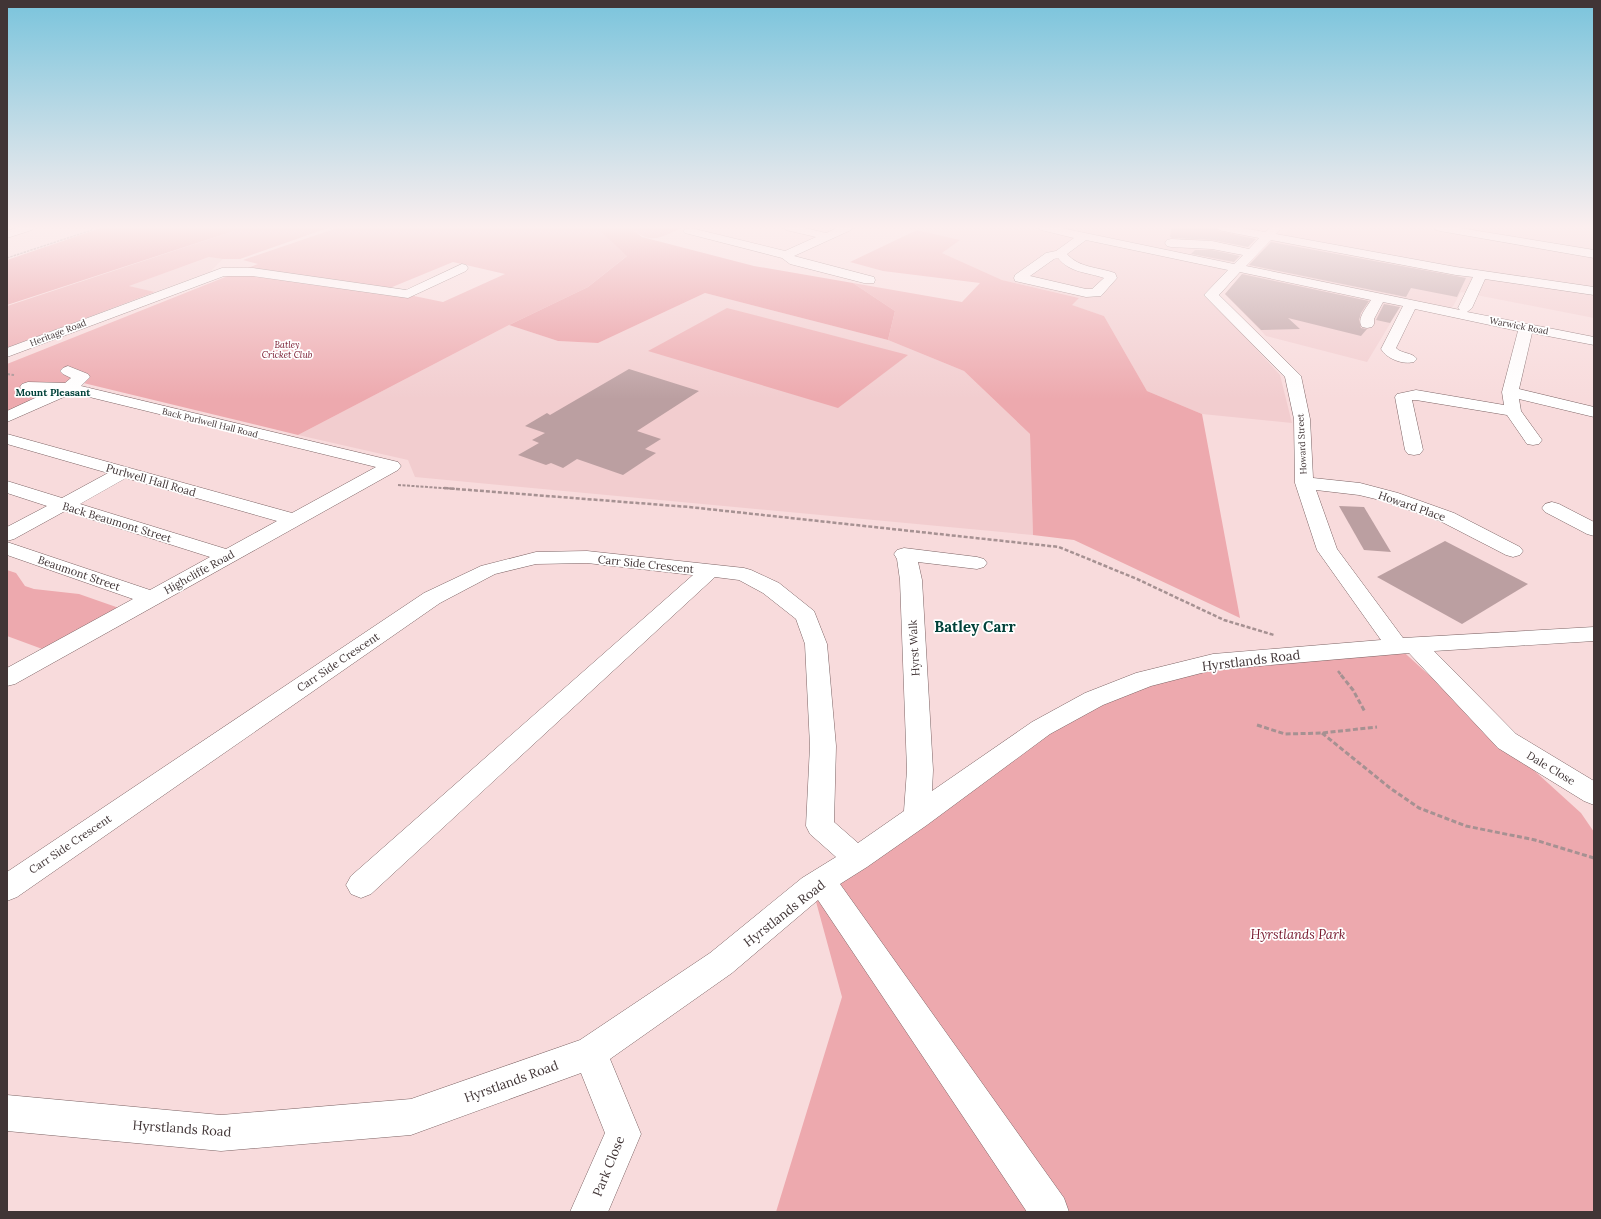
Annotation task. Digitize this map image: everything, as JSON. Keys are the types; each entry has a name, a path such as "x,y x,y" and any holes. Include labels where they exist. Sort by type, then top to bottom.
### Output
{"street":[{"name":"Heritage Road","path":"7,353 188,285"},
{"path":"344,285 408,294 427,285"},
{"path":"1053,285 1096,293 1104,285"},
{"name":"Howard Street","path":"1220,285 1211,295 1293,376 1302,419 1304,483 1327,550 1406,645 1507,741"},
{"name":"Warwick Road","path":"1322,285 1594,341"},
{"path":"1465,308 1476,285"},
{"path":"1550,285 1594,291"},
{"path":"1368,324 1367,319 1379,297"},
{"path":"1410,359 1393,354 1389,352 1388,349 1411,304"},
{"path":"1526,328 1510,392 1513,411 1533,440"},
{"path":"7,417 72,388 72,385 82,377 68,371"},
{"name":"Back Purlwell Hall Road","path":"28,387 72,388 392,466"},
{"path":"1510,392 1594,412"},
{"path":"1414,450 1403,397 1416,395 1513,411"},
{"name":"Purlwell Hall Road","path":"7,439 295,520"},
{"name":"Highcliffe Road","path":"7,678 392,466"},
{"path":"7,535 124,472"},
{"name":"Howard Place","path":"1304,483 1360,489 1391,497 1447,517 1513,551"},
{"name":"Back Beaumont Street","path":"7,487 227,556"},
{"path":"1552,508 1594,530"},
{"name":"Beaumont Street","path":"7,548 151,598"},
{"name":"Hyrst Walk","path":"917,817 920,770 911,587 907,559 904,554 977,564"},
{"name":"Carr Side Crescent","path":"7,888 432,598 488,570 536,558 587,557 744,574 771,588 806,616 816,644 822,739 820,826 857,859"},
{"name":"Carr Side Crescent","path":"361,885 710,571"},
{"name":"Hyrstlands Road","path":"7,1113 221,1133 411,1117 590,1053 721,964 812,887 857,859 1041,728 1101,696 1144,679 1213,662 1406,645 1594,634"},
{"name":"Dale Close","path":"1507,741 1594,794"},
{"path":"822,882 1050,1212"},
{"name":"Park Close","path":"589,1212 623,1134 590,1053"}],"path":[{"path":"392,466 391,484 689,507 1059,547 1137,579 1224,620 1275,635"},
{"path":"1322,652 1353,690 1366,712"},
{"path":"1257,724 1285,734 1322,733 1377,727"},
{"path":"1322,733 1390,788 1419,808 1466,826 1535,840 1594,858"}],"shaded area":[{"path":"7,285 69,285 7,305"},
{"path":"131,285 175,285 155,292 128,286"},
{"path":"591,285 856,285 895,311 888,340 705,293 598,343 558,341 509,325"},
{"path":"1023,285 1213,285 1205,293 1280,375 1292,423 1202,414 1147,391 1104,316 1071,305 1079,298"},
{"path":"1233,285 1308,285 1402,304 1367,362 1266,336 1225,294"},
{"path":"1339,285 1594,285 1594,318 1461,292 1452,308"},
{"path":"705,293 888,340 964,371 1030,434 1033,535 415,477 408,460 298,435 509,325 558,341 598,343"}],"green space":[{"path":"71,285 132,285 129,286 155,292 7,348 7,306"},
{"name":"Batley Cricket Club","path":"206,285 397,285 385,290 443,302 481,285 591,285 509,325 298,435 71,380 7,412 7,364"},
{"path":"856,285 864,285 962,302 978,285 1023,285 1079,298 1072,305 1104,316 1147,391 1202,414 1240,618 1074,540 1033,535 1030,434 964,371 888,340 895,311"},
{"path":"727,308 908,355 838,408 648,351"},
{"path":"7,570 16,573 25,586 34,589 79,594 119,608 45,650 7,636"},
{"name":"Hyrstlands Park","path":"1397,646 1581,813 1594,832 1594,1212 776,1212 842,997 812,887 1041,728 1144,679"}],"building":[{"path":"1233,285 1293,285 1369,301 1361,313 1359,320 1361,328 1367,329 1361,336 1288,318 1300,329 1261,330 1225,294"},
{"path":"1347,285 1463,285 1457,297 1411,288 1406,297"},
{"path":"1384,304 1400,307 1390,323 1376,320"},
{"path":"629,369 699,391 637,431 661,439 645,449 656,453 623,475 577,459 563,468 551,463 546,465 518,455 539,443 532,440 545,433 525,426 547,413 550,415"},
{"path":"1339,506 1364,507 1391,552 1364,550"},
{"path":"1445,541 1528,584 1462,624 1377,577"}],"district":[{"name":"Mount Pleasant","path":"53,392"},
{"name":"Batley Carr","path":"975,627"}]}
